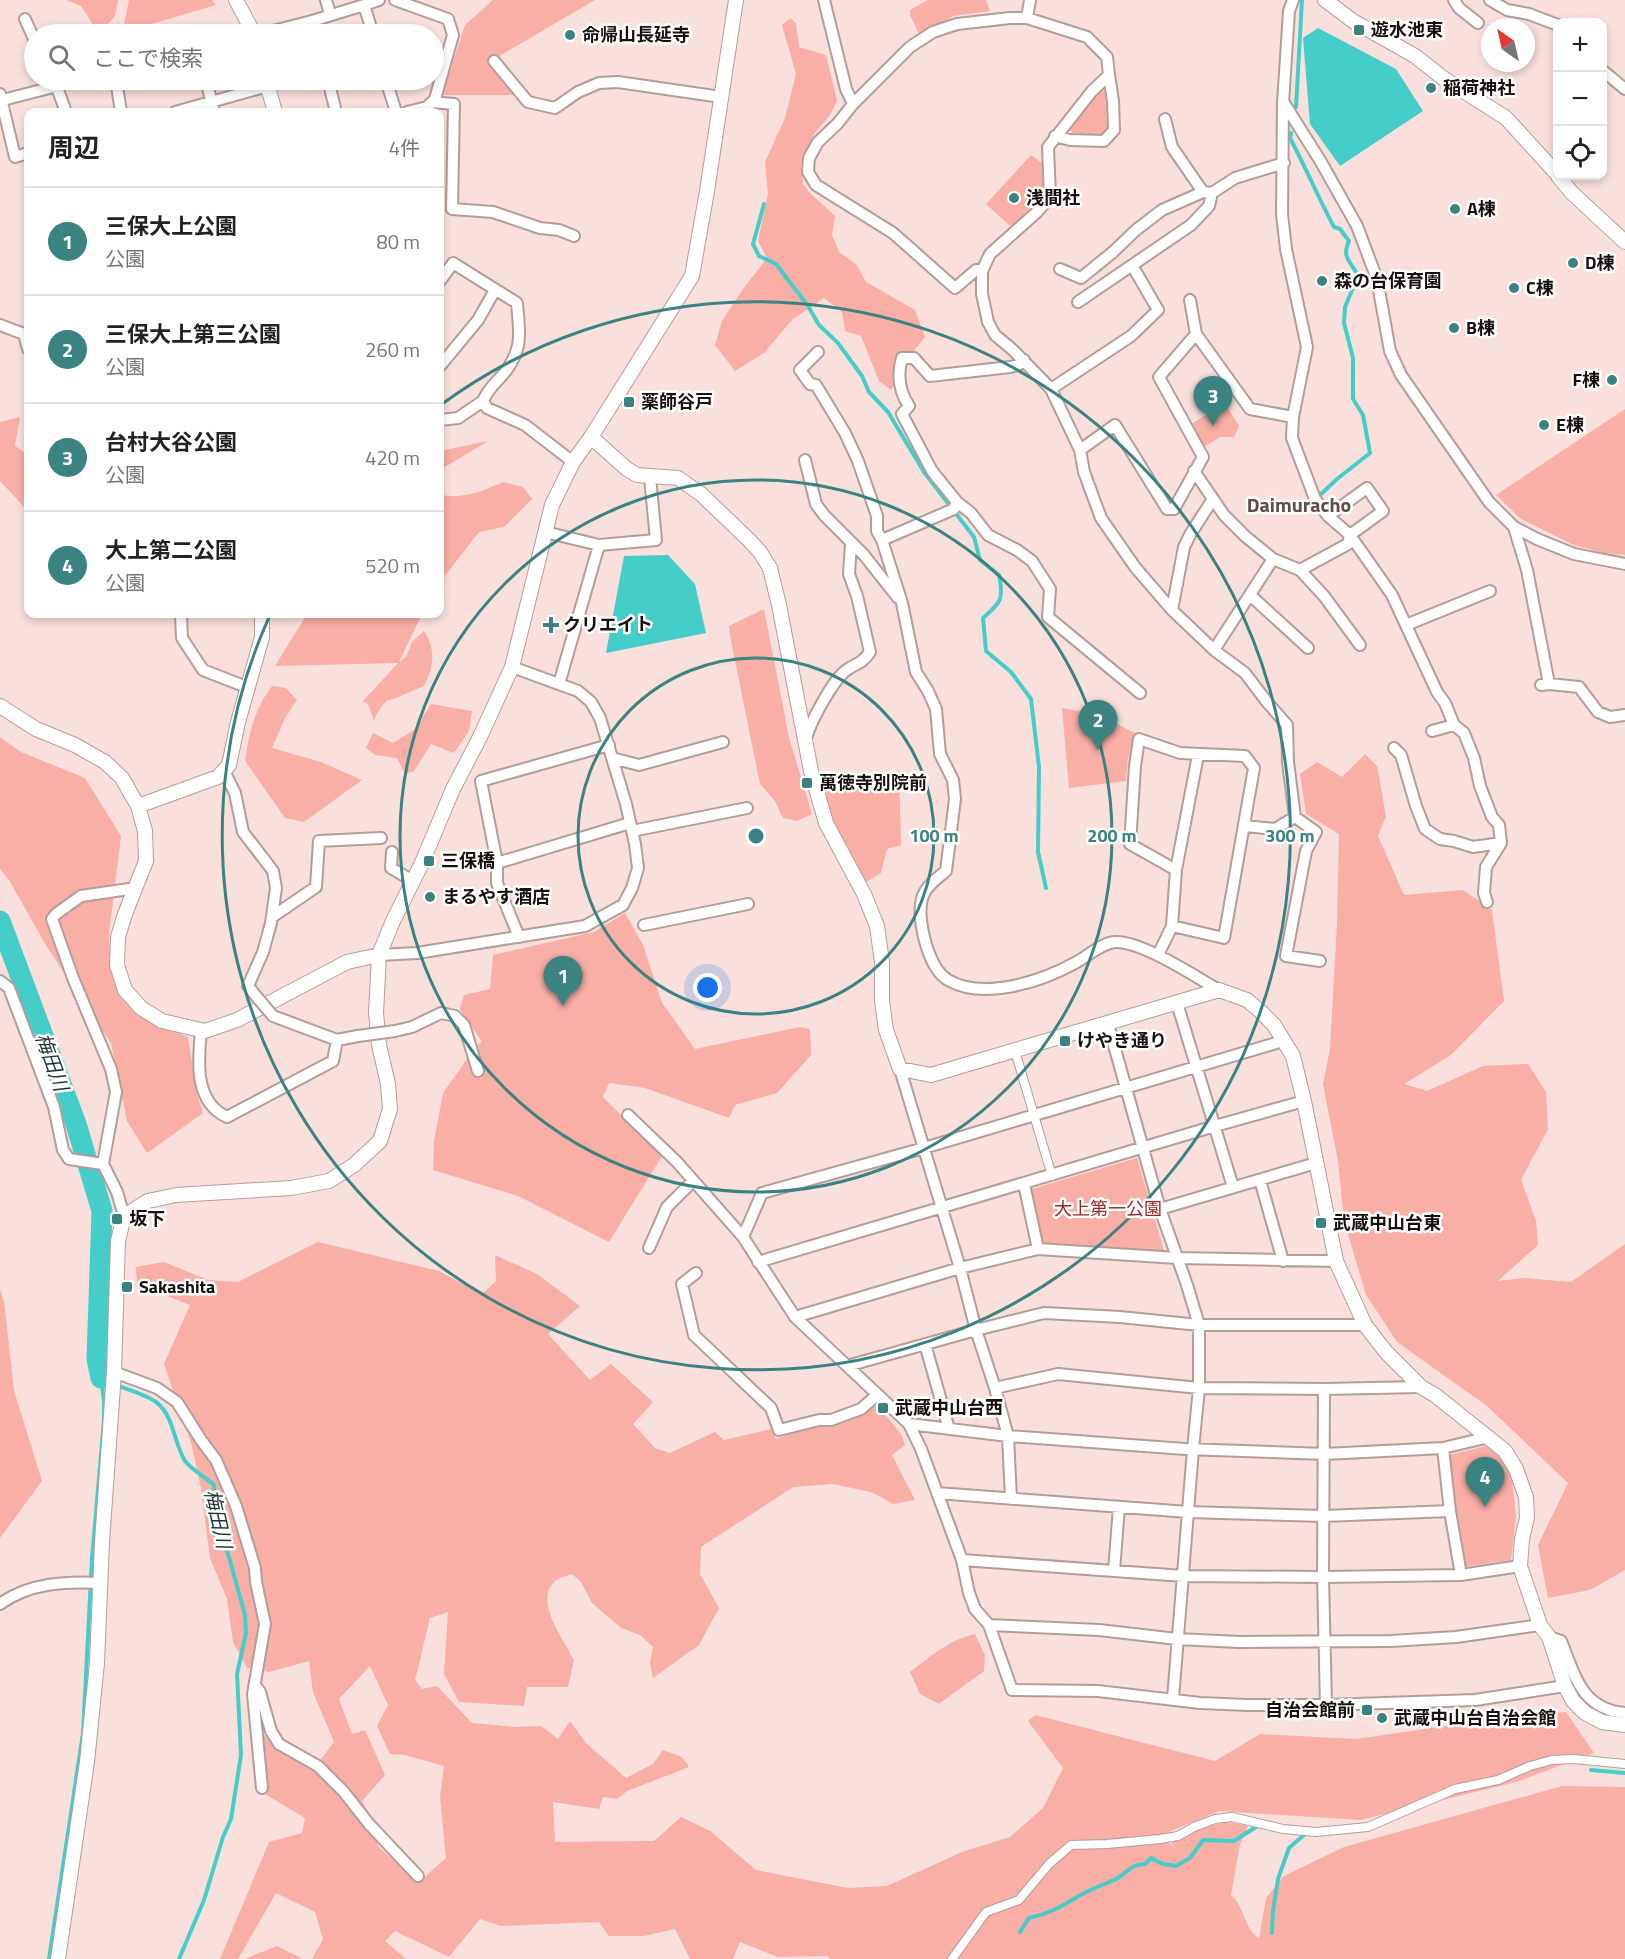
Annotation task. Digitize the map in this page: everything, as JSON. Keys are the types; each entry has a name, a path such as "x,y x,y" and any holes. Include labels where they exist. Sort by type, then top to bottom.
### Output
{"street":[{"path":"236,0 249,24"},
{"path":"326,0 330,14"},
{"path":"300,24 379,0"},
{"path":"395,0 448,19 453,35 444,67"},
{"path":"123,1216 148,1201 176,1195 291,1188 328,1181 354,1165 380,1141 390,1109 376,1013 379,955 393,921 414,881 453,789 480,738 512,667 552,505 573,462 692,276 736,0"},
{"path":"824,0 846,89 853,104"},
{"path":"1027,18 1030,0"},
{"path":"1293,0 1289,11 1283,103 1282,214 1286,249 1307,347 1293,417 1292,438 1316,499 1328,516 1350,535 1392,595 1454,725 1464,733 1474,758 1479,786 1492,817 1499,825 1501,843 1486,867 1484,893 1487,902"},
{"path":"1325,0 1353,21 1415,56 1443,78 1506,118 1553,171"},
{"path":"1454,0 1460,8 1478,22"},
{"path":"1490,0 1507,10 1529,14 1553,23"},
{"path":"364,5 370,24"},
{"path":"982,271 976,270 955,288 893,233 816,185 808,171 810,158 818,142 909,47 933,32 957,24 1010,18 1027,18 1087,37 1107,57 1114,130 1104,141 1070,140 1055,136"},
{"path":"25,19 27,24"},
{"path":"494,61 528,102 555,108 578,92 599,83 618,82 721,97"},
{"path":"1604,72 1625,89"},
{"path":"1109,75 1092,91 1048,147 1050,197 1037,212 990,254 982,271 982,294 988,322 995,335 1024,360 1051,389 1080,450 1084,472 1101,518 1135,567 1172,610 1214,650 1245,673 1287,725 1288,762 1295,817 1316,832 1306,851 1286,956 1320,961"},
{"path":"24,154 15,157 1,97 28,90"},
{"path":"58,90 64,108"},
{"path":"118,90 120,108"},
{"path":"208,90 213,108 252,90"},
{"path":"269,90 274,108"},
{"path":"330,90 335,108"},
{"path":"389,90 395,108"},
{"path":"423,108 435,99 438,90"},
{"path":"432,102 454,104 452,209 493,212 540,228 559,230 574,236"},
{"path":"1283,103 1321,162 1357,226 1377,279 1389,351 1401,375 1489,502 1514,527 1574,554 1625,564"},
{"path":"1078,302 1100,291 1191,225 1209,206 1208,193 1172,147 1165,119"},
{"path":"1060,269 1081,278 1162,210 1208,193 1235,178 1284,163"},
{"path":"1561,180 1625,242"},
{"path":"444,275 453,263 517,303 520,344 506,370 487,392 483,401 458,418 444,420"},
{"path":"1051,389 1131,336 1158,310 1133,267"},
{"path":"444,361 478,320 495,290"},
{"path":"1190,300 1196,334 1250,409 1293,417"},
{"path":"0,325 24,332"},
{"path":"1124,326 1131,336"},
{"path":"1080,450 1115,424 1167,509 1174,509 1203,457 1159,377 1196,334"},
{"path":"818,352 800,370 810,384 816,385 845,433 858,461 877,516 877,531 902,603 916,672 936,709 940,754 953,780 955,799 946,871 921,897 921,918 925,943 933,963 946,980 966,988 990,989 1013,986 1050,975 1076,963 1097,949 1115,942 1158,955 1219,990 1247,1000 1274,1025 1293,1056 1336,1261 1365,1325 1386,1352 1421,1387 1435,1395 1505,1451 1516,1469 1526,1497 1527,1518 1522,1539 1520,1566 1565,1686 1573,1701 1584,1713 1602,1722 1625,1725"},
{"path":"1024,360 1010,367 930,376 914,357 902,358 898,372 903,396 909,406 902,414 933,471 957,502 971,513 988,535 1017,550 1032,561 1050,589 1048,617 1140,693"},
{"path":"483,401 487,408 525,425 573,462"},
{"path":"591,436 637,476 678,478 701,494 760,552 770,568 812,771 826,824 864,894 877,926 886,1030 924,1148 1008,1436 1011,1499"},
{"path":"805,460 816,504 851,544 864,555 902,603"},
{"path":"1194,471 1224,515 1245,536 1273,559 1300,570 1324,596 1359,645"},
{"path":"545,532 599,545 656,540 650,477"},
{"path":"1300,570 1348,544 1350,535 1383,511 1367,488 1328,516"},
{"path":"1172,610 1184,547 1213,499"},
{"path":"882,540 954,509 957,502"},
{"path":"1514,527 1527,570 1545,685 1579,687 1598,712 1610,717 1625,715"},
{"path":"806,739 810,723 844,672 862,663 870,652 857,596 849,573 851,544"},
{"path":"559,684 599,545"},
{"path":"1214,650 1273,559"},
{"path":"1406,626 1490,591"},
{"path":"1250,596 1308,648"},
{"path":"181,618 182,638 203,670 249,688"},
{"path":"138,806 218,777 229,765 238,722 262,637 262,618"},
{"path":"0,706 36,729 75,745 105,762 122,778 138,806 145,831 146,861 118,937 117,965 125,990 141,1008 162,1021 201,1031 237,1020 347,962 379,955 417,953 585,926 623,905 632,888 638,868 631,827 600,718 591,702 578,691 512,667"},
{"path":"1432,731 1454,725"},
{"path":"1172,926 1224,938 1254,768 1245,756 1180,753 1139,739 1130,844 1176,870"},
{"path":"612,758 639,765 723,742"},
{"path":"519,937 496,883 497,863 481,781 609,745"},
{"path":"1394,748 1401,755 1425,829 1440,839 1473,847 1501,843"},
{"path":"1158,955 1172,926 1176,870 1198,755"},
{"path":"224,771 235,793 243,832 273,871 276,888 272,917 263,952 248,986 256,996 273,1016 337,1040 412,1027 441,1013 455,1016 464,1025 478,1071"},
{"path":"497,863 631,827 747,808"},
{"path":"1245,826 1275,829 1295,817"},
{"path":"272,917 316,887 319,841 381,838"},
{"path":"392,852 391,868 414,881"},
{"path":"58,1959 87,1762 97,1663 94,1582 114,1372 118,1241 123,1216 117,1192 103,1164 116,1092 103,1047 73,978 52,920 56,914 81,896 136,888"},
{"path":"644,926 748,904"},
{"path":"0,981 9,988 54,1107 63,1150 69,1159 103,1164"},
{"path":"900,1069 931,1075 1219,990"},
{"path":"1177,1003 1233,1187"},
{"path":"1108,1024 1160,1209 1199,1325 1199,1388 1173,1699"},
{"path":"201,1031 199,1081 217,1113 227,1117 333,1060 337,1040"},
{"path":"743,1237 762,1193 924,1148 1283,1041"},
{"path":"1015,1051 1053,1176"},
{"path":"758,1262 1304,1101"},
{"path":"628,1115 677,1162 743,1237 795,1317 909,1424 921,1449 962,1560 975,1609 989,1625 1012,1690 1098,1691 1200,1703 1326,1705 1475,1700 1565,1686"},
{"path":"1160,1209 1316,1163"},
{"path":"1260,1180 1283,1261"},
{"path":"649,1248 667,1207 693,1181"},
{"path":"1024,1184 1038,1249"},
{"path":"795,1317 960,1268 1038,1249 1177,1258 1336,1261"},
{"path":"696,1274 682,1284 694,1335 771,1408 779,1430 819,1420 831,1420 851,1413 861,1409 877,1395"},
{"path":"847,1366 1044,1313 1101,1315 1199,1325 1365,1325"},
{"path":"925,1344 949,1429"},
{"path":"114,1372 157,1388 177,1402 220,1469 236,1506 255,1568 265,1624 253,1694 262,1788"},
{"path":"995,1388 1058,1374 1199,1388 1421,1387"},
{"path":"1324,1389 1323,1577 1326,1705"},
{"path":"909,1424 1008,1436 1193,1449 1325,1454 1443,1448 1489,1437"},
{"path":"1443,1448 1461,1575"},
{"path":"937,1493 1188,1512 1324,1516 1450,1510"},
{"path":"1114,1571 1119,1508"},
{"path":"962,1560 1184,1576 1461,1575 1520,1566"},
{"path":"0,1604 26,1589 51,1584 94,1582"},
{"path":"989,1625 1099,1630 1177,1639 1239,1642 1391,1641 1544,1631 1561,1641 1575,1678 1588,1698 1605,1709 1625,1713"},
{"path":"255,1685 260,1692 271,1731 279,1744 318,1766 418,1876"},
{"path":"952,1959 986,1912 1018,1900 1049,1864 1071,1845 1107,1844 1178,1836 1215,1819 1232,1817 1282,1829 1316,1832 1368,1827 1455,1789 1498,1780 1530,1766 1552,1760 1574,1758 1625,1764"}],"green space":[{"path":"66,0 118,0 115,16 108,24 93,24 81,6"},
{"path":"129,0 212,0 216,5 152,24 124,24"},
{"path":"493,0 595,0 491,61 515,95 442,95 465,25"},
{"path":"928,0 986,0 990,11 953,16 919,34 910,10"},
{"path":"790,18 796,23 799,47 826,55 837,101 830,115 814,134 801,165 803,184 835,216 832,235 839,252 856,264 866,282 915,310 925,337 891,390 879,381 861,336 845,331 842,312 824,298 792,320 764,353 735,371 715,345 722,321 767,258 758,241 768,194 765,162 785,118 796,74 782,25"},
{"path":"1100,90 1106,92 1107,131 1101,137 1076,136 1070,130 1070,123"},
{"path":"1031,155 1042,163 1044,193 1029,213 1010,226 986,204"},
{"path":"1225,403 1239,426 1234,437 1220,437 1202,448 1188,426"},
{"path":"1625,409 1625,555 1604,553 1574,545 1521,519 1496,495"},
{"path":"20,417 15,446 24,452 24,507 0,481 0,422"},
{"path":"488,441 444,468 444,450"},
{"path":"503,482 523,487 532,499 504,527 479,532 444,577 444,495 480,492"},
{"path":"764,609 789,738 812,814 797,821 783,818 775,801 760,784 731,641 729,626"},
{"path":"305,618 420,618 399,662 406,657 412,642 424,631 432,651 432,665 424,686 386,701 374,721 368,704 363,701 398,663 275,666"},
{"path":"272,686 286,688 297,700 285,718 272,748 321,762 362,780 304,822 285,818 245,761 254,721 261,703"},
{"path":"431,704 472,711 469,731 454,753 431,744 414,771 405,774 397,758 375,755 366,748 373,733 393,743 414,730"},
{"path":"1062,708 1101,715 1136,734 1128,758 1126,781 1069,788"},
{"path":"0,737 21,752 85,778 121,836 109,933 110,960 115,981 124,998 148,1021 188,1037 197,1095 203,1113 147,1153 127,1121 111,1043 47,947 9,880 0,869"},
{"path":"1365,754 1377,766 1386,816 1378,836 1404,895 1463,890 1492,910 1504,1001 1451,1055 1404,1084 1427,1091 1483,1066 1528,1064 1546,1092 1548,1129 1521,1180 1536,1221 1538,1245 1498,1281 1523,1278 1571,1282 1625,1244 1625,1570 1590,1590 1548,1598 1538,1545 1568,1483 1487,1406 1397,1342 1366,1295 1344,1221 1338,1161 1323,1084 1330,1049 1339,834 1306,814 1300,774 1317,762 1342,777"},
{"path":"899,771 901,845 887,849 881,873 866,882 829,814 825,783"},
{"path":"625,913 643,945 662,1003 695,1049 800,1027 810,1029 811,1055 777,1093 735,1105 729,1118 645,1088 609,1083 603,1097 662,1156 609,1242 518,1196 433,1170 434,1141 443,1093 477,1045 482,1042 460,1009 464,995 490,989 493,955 594,932"},
{"name":"大上第一公園","path":"1137,1158 1165,1254 1042,1245 1028,1190"},
{"path":"318,1242 439,1271 482,1294 496,1281 495,1255 537,1274 580,1306 548,1334 590,1380 611,1364 653,1402 633,1424 655,1448 670,1453 715,1432 724,1440 771,1429 776,1439 822,1424 833,1426 862,1415 877,1405 901,1434 905,1445 892,1455 915,1500 893,1504 871,1492 833,1484 793,1487 701,1547 700,1574 719,1608 699,1645 653,1678 650,1663 653,1647 640,1635 621,1628 592,1603 581,1582 572,1574 554,1582 547,1599 553,1621 574,1660 568,1687 527,1687 524,1706 459,1702 444,1674 448,1612 430,1618 415,1680 422,1689 437,1686 472,1723 515,1727 541,1726 558,1739 570,1721 586,1743 626,1778 653,1764 663,1750 682,1757 689,1767 627,1791 617,1799 603,1797 599,1809 553,1802 555,1842 654,1841 681,1817 710,1831 756,1870 848,1888 887,1886 962,1852 1010,1837 1043,1808 1063,1768 1028,1721 1035,1715 1215,1761 1260,1734 1356,1739 1508,1717 1566,1712 1594,1753 1516,1782 1360,1820 1219,1811 1164,1834 1167,1841 1179,1851 1171,1843 1203,1827 1229,1822 1248,1826 1240,1844 1231,1895 1239,1905 1249,1928 1259,1939 1266,1898 1284,1876 1344,1847 1562,1786 1625,1787 1625,1959 830,1959 828,1956 778,1957 740,1942 733,1959 690,1959 675,1929 644,1936 609,1936 599,1922 501,1926 480,1919 449,1957 395,1931 385,1941 406,1959 312,1959 323,1939 315,1912 276,1893 238,1959 220,1959 269,1842 302,1833 305,1818 265,1794 261,1731 272,1745 315,1767 334,1742 313,1692 309,1661 269,1672 247,1668 233,1642 227,1599 210,1558 201,1489 192,1446 164,1364 190,1305 137,1284 136,1267 164,1262 208,1280 238,1282","holes":["370,1666 388,1705 377,1726 390,1754 405,1755 444,1766 440,1797 446,1858 418,1883 378,1846 372,1819 362,1801 385,1775 365,1730 352,1734 339,1699"]},
{"path":"0,1290 4,1301 14,1391 42,1481 0,1538"},
{"path":"1489,1445 1500,1455 1511,1471 1516,1517 1511,1560 1462,1567 1450,1455"},
{"path":"975,1634 985,1656 984,1671 939,1704 920,1694 910,1672 949,1644"},
{"path":"277,1946 303,1959 245,1959"}],"water":[{"path":"1318,28 1396,69 1423,111 1340,166 1310,124 1303,38"},
{"path":"668,555 695,584 706,633 606,653 624,556"}],"waterway":[{"path":"1296,107 1302,0"},
{"path":"1291,133 1290,138 1334,227 1340,229 1349,241 1346,256 1358,276 1345,307 1344,323 1353,358 1353,399 1363,415 1370,453 1320,495"},
{"path":"764,204 753,244 759,256 776,264 808,306 819,325 838,343 862,376 869,392 888,412 924,472 974,537 980,560 999,575 1000,600 983,618 986,651 1011,672 1031,699 1039,767 1038,852 1046,888"},
{"name":"梅田川","path":"0,921 76,1124 102,1211 97,1359 101,1378"},
{"name":"梅田川","path":"101,1378 111,1383"},
{"path":"49,1959 83,1733 92,1559 104,1420 101,1378"},
{"name":"梅田川","path":"118,1386 148,1397 162,1408 167,1414 185,1461 214,1485 216,1522 229,1557 245,1615 246,1633 237,1674 241,1755 231,1819 223,1837 204,1900 179,1959"},
{"path":"1591,1770 1625,1773"},
{"path":"1020,1932 1029,1918 1060,1907 1116,1879 1132,1867 1145,1864 1151,1858 1163,1864 1176,1866 1190,1858 1203,1840 1234,1841 1256,1827"},
{"path":"1272,1933 1278,1879 1289,1848 1304,1835"}],"place":[{"name":"遊水池東","path":"1359,30"},
{"name":"命帰山長延寺","path":"570,35"},
{"name":"稲荷神社","path":"1431,88"},
{"name":"浅間社","path":"1014,198"},
{"name":"A棟","path":"1455,209"},
{"name":"D棟","path":"1573,263"},
{"name":"森の台保育園","path":"1322,281"},
{"name":"C棟","path":"1514,288"},
{"name":"B棟","path":"1454,328"},
{"name":"F棟","path":"1612,380"},
{"name":"薬師谷戸","path":"629,402"},
{"name":"E棟","path":"1544,425"},
{"name":"台村大谷公園","path":"1213,426"},
{"name":"クリエイト","path":"551,625"},
{"name":"三保大上第三公園","path":"1098,750"},
{"name":"萬徳寺別院前","path":"807,783"},
{"name":"三保橋","path":"429,861"},
{"name":"まるやす酒店","path":"430,897"},
{"name":"三保大上公園","path":"563,1006"},
{"name":"けやき通り","path":"1065,1041"},
{"name":"坂下","path":"117,1219"},
{"name":"武蔵中山台東","path":"1321,1223"},
{"name":"Sakashita","path":"127,1287"},
{"name":"武蔵中山台西","path":"883,1408"},
{"name":"大上第二公園","path":"1485,1507"},
{"name":"自治会館前","path":"1367,1710"},
{"name":"武蔵中山台自治会館","path":"1382,1718"}],"district":[{"name":"Daimuracho","path":"1299,505"}]}
